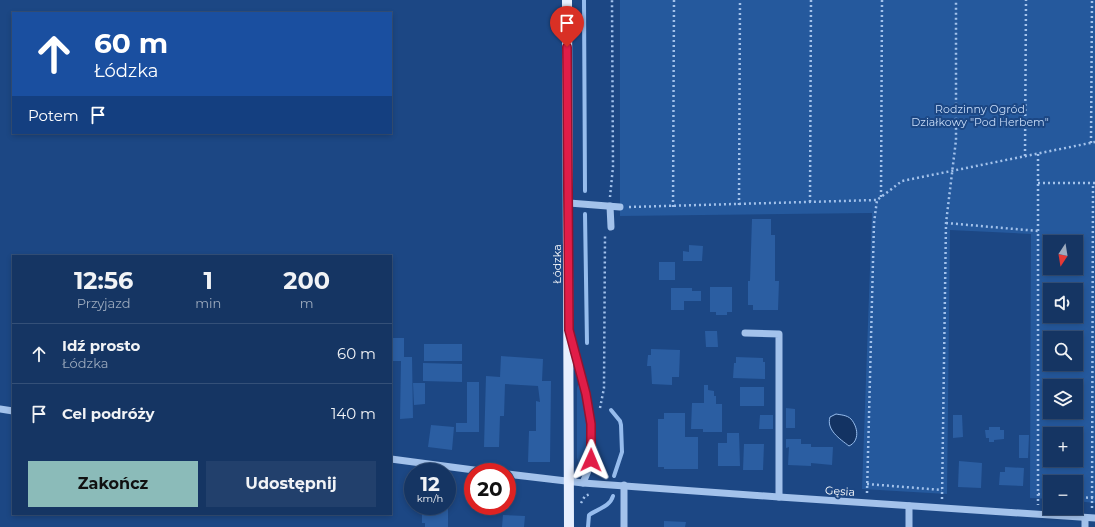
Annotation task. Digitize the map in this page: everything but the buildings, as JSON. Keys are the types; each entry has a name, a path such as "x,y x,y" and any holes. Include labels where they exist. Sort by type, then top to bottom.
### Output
{"main road":[{"name":"Łódzka","path":"567,0 569,203 569,527"}],"street":[{"path":"569,203 620,207"},
{"path":"610,206 611,228"},
{"path":"569,330 586,394 591,424 591,460 583,483"},
{"path":"744,333 779,334 779,497"},
{"path":"0,409 12,411"},
{"path":"392,459 464,469"},
{"name":"Gęsia","path":"516,475 583,483 1090,518"},
{"path":"624,485 624,527"},
{"path":"909,506 909,527"},
{"path":"1085,527 1090,518"}],"path":[{"path":"610,206 613,167 612,0"},
{"path":"673,207 674,0"},
{"path":"739,205 740,0"},
{"path":"810,0 810,202"},
{"path":"880,197 882,0"},
{"path":"942,508 946,224 956,140 956,0"},
{"path":"1025,156 1026,0"},
{"path":"1091,143 1092,0"},
{"path":"866,503 874,223 877,200 902,181 1095,142"},
{"path":"1038,154 1038,514"},
{"path":"1038,183 1094,183 1094,498 1090,518"},
{"path":"620,207 673,207 877,200"},
{"path":"946,224 1038,231"},
{"path":"600,411 604,388 604,237 611,228"},
{"path":"580,508 581,502 585,496 596,492 597,484"},
{"path":"867,484 942,490"},
{"path":"1038,494 1043,494"},
{"path":"1083,497 1094,498"}],"green space":[{"name":"Rodzinny Ogród Działkowy \"Pod Herbem\"","path":"620,0 1095,0 1095,503 1083,502 1083,475 1043,475 1043,499 1030,498 1031,234 950,230 947,494 862,489 872,213 620,216"},
{"path":"578,385 580,386 588,431 588,455 583,469 579,466 577,458"}],"shaded area":[{"path":"836,414 844,415 851,419 855,426 857,434 855,441 849,446 835,434 830,426 830,417"}],"waterway":[{"path":"584,0 585,191"},
{"path":"585,214 587,343"},
{"path":"611,410 620,421 621,425 622,452 614,476"},
{"path":"588,527 589,515 609,503 613,496"}],"route":[{"path":"567,47 569,330 586,394 591,424 591,460"}]}
